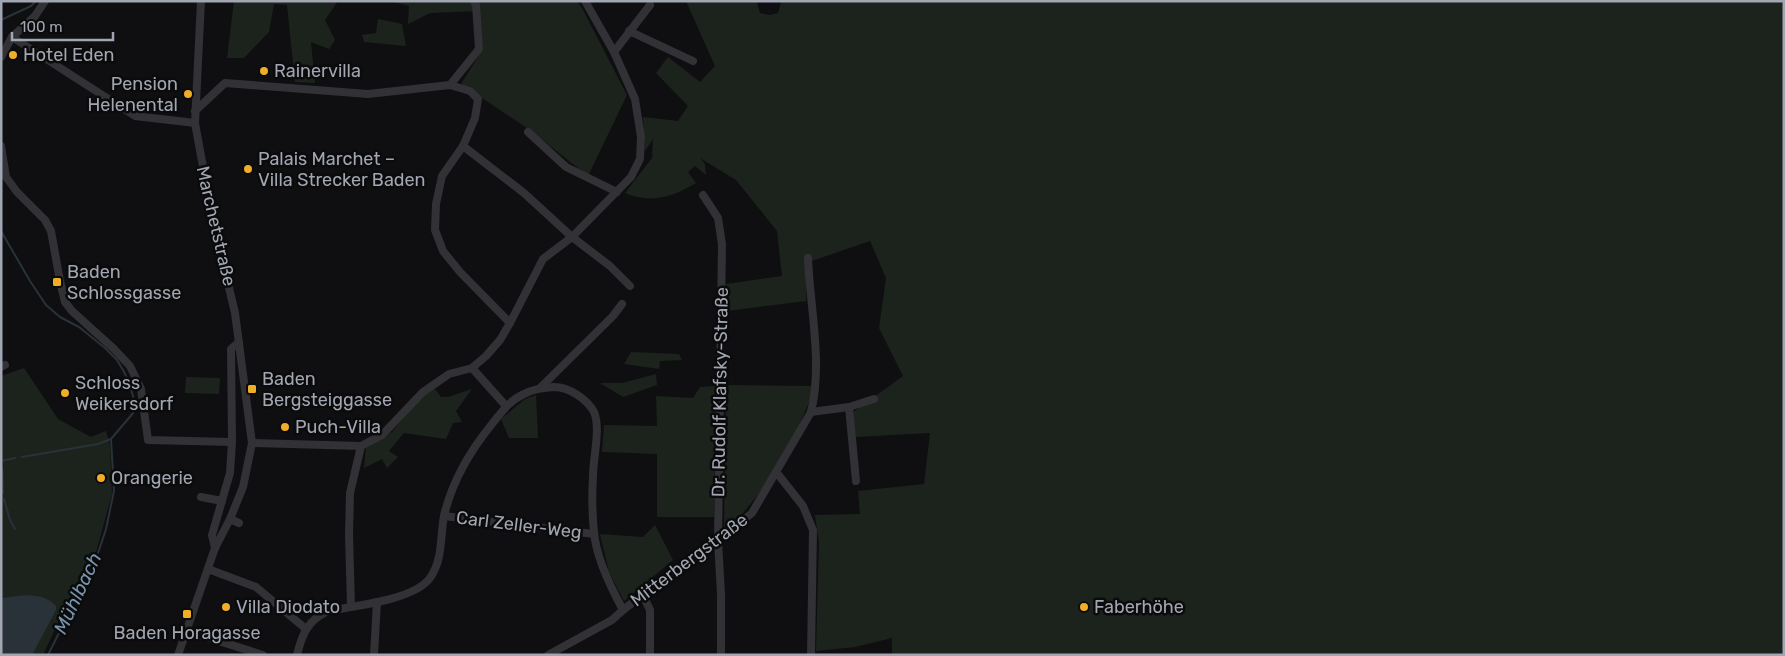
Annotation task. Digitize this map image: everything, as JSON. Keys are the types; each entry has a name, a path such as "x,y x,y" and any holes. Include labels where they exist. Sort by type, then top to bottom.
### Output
{"street":[{"path":"1,57 12,37 35,16 46,1"},
{"name":"Marchetstraße","path":"178,655 215,548 230,519 243,487 252,443 231,291 212,216 195,123 201,1"},
{"path":"450,85 479,49 476,5 474,1"},
{"path":"252,443 361,446 382,435 423,392 449,374 472,368 486,356 500,340 510,323 543,259 572,237 631,177 640,159 641,137 635,99 614,52 584,1"},
{"path":"614,52 650,4"},
{"path":"629,31 693,61"},
{"path":"12,37 135,116 195,123"},
{"path":"195,111 226,83 368,94 450,85 470,91 478,99 475,118 462,146 442,176 436,204 436,230 443,251 460,272 510,323"},
{"path":"528,132 566,167 617,192"},
{"path":"1,146 6,177 17,192 45,220 51,231 60,281 66,302 72,311 130,366 141,389 148,440 232,442"},
{"path":"462,146 524,193 572,237 610,266 630,286"},
{"name":"Dr. Rudolf Klafsky-Straße","path":"703,195 718,218 722,244 718,541 722,594 721,655"},
{"name":"Mitterbergstraße","path":"548,655 612,620 674,571 718,541 752,513 811,412 815,394 816,369 808,258"},
{"path":"540,388 613,316 622,304"},
{"name":"Marchetstraße","path":"215,548 212,534 230,473 232,442 231,349 239,342"},
{"path":"472,368 506,406"},
{"path":"297,655 306,629 316,616 328,611 409,594 422,587 430,578 438,563 444,516 454,484 466,459 506,406 521,395 540,388 564,387 581,398 593,411 597,423 593,474 594,534 606,577 623,610"},
{"path":"811,412 849,408 874,400"},
{"path":"849,408 856,481"},
{"path":"352,607 349,534 350,493 361,446"},
{"path":"777,473 803,506 812,530 811,655"},
{"path":"201,497 222,501"},
{"name":"Carl Zeller-Weg","path":"444,516 594,534"},
{"path":"230,519 239,523"},
{"path":"208,569 256,587 306,629"},
{"path":"643,595 650,610 650,655"},
{"path":"374,655 377,602"},
{"path":"187,631 263,655"}],"shaded area":[{"path":"234,1 338,1 325,20 335,40 329,49 311,42 315,83 295,82 287,5 274,4 269,32 244,58 227,58"},
{"path":"390,1 577,1 627,95 588,176 530,130 461,84 483,49 479,11 430,13 408,24 409,6"},
{"path":"686,1 760,1 757,3 760,13 770,15 778,13 781,2 778,1 1784,1 1784,655 892,655 892,638 855,647 816,651 819,543 815,515 860,514 858,491 924,484 930,433 856,437 852,413 903,376 879,328 886,278 870,241 806,263 806,301 727,311 726,284 782,276 777,231 736,180 700,158 705,164 706,175 695,166 688,172 696,183 679,192 653,198 644,198 625,193 652,158 653,139 645,151 643,117 678,121 688,106 656,73 668,57 700,82 715,66"},
{"path":"378,19 402,24 406,46 364,42 362,35 376,33"},
{"path":"631,352 679,354 682,360 660,361 659,369 624,364"},
{"path":"24,368 58,419 91,437 106,431 110,445 112,494 95,556 77,583 43,655 1,655 1,376"},
{"path":"656,374 657,385 623,397 600,383 622,383"},
{"path":"186,377 220,378 219,394 185,393"},
{"path":"716,386 714,517 657,517 657,454 602,452 604,425 657,426 656,396 693,398 700,387"},
{"path":"726,386 813,386 810,400 798,428 761,491 729,530 724,527"},
{"path":"434,388 441,397 448,397 472,389 456,411 462,422 453,423 446,439 404,433 389,451 398,457 387,468 382,459 364,468 366,447 392,432 422,395"},
{"path":"536,395 538,438 509,438 501,419 525,399"},
{"path":"655,525 673,560 624,601 609,572 600,534 643,537"},
{"path":"27,595 46,599 56,606 56,610 32,655 1,655 1,598"}],"waterway":[{"name":"Mühlbach","path":"1,20 31,6 36,1"},
{"name":"Mühlbach","path":"1,231 46,305 60,317 79,327 117,360 129,382 135,403 134,412 111,439 114,491 106,529 95,562 78,584 73,605 48,655"},
{"path":"22,457 98,444 111,439"},
{"path":"1,461 15,458"},
{"path":"1,465 3,493"},
{"path":"4,499 10,520 15,529"}],"place":[{"name":"Hotel Eden","path":"13,55"},
{"name":"Rainervilla","path":"264,71"},
{"name":"Pension Helenental","path":"188,94"},
{"name":"Palais Marchet – Villa Strecker Baden","path":"248,169"},
{"name":"Baden Schlossgasse","path":"57,282"},
{"name":"Baden Bergsteiggasse","path":"252,389"},
{"name":"Schloss Weikersdorf","path":"65,393"},
{"name":"Puch-Villa","path":"285,427"},
{"name":"Orangerie","path":"101,478"},
{"name":"Villa Diodato","path":"226,607"},
{"name":"Faberhöhe","path":"1084,607"},
{"name":"Baden Horagasse","path":"187,614"}]}
